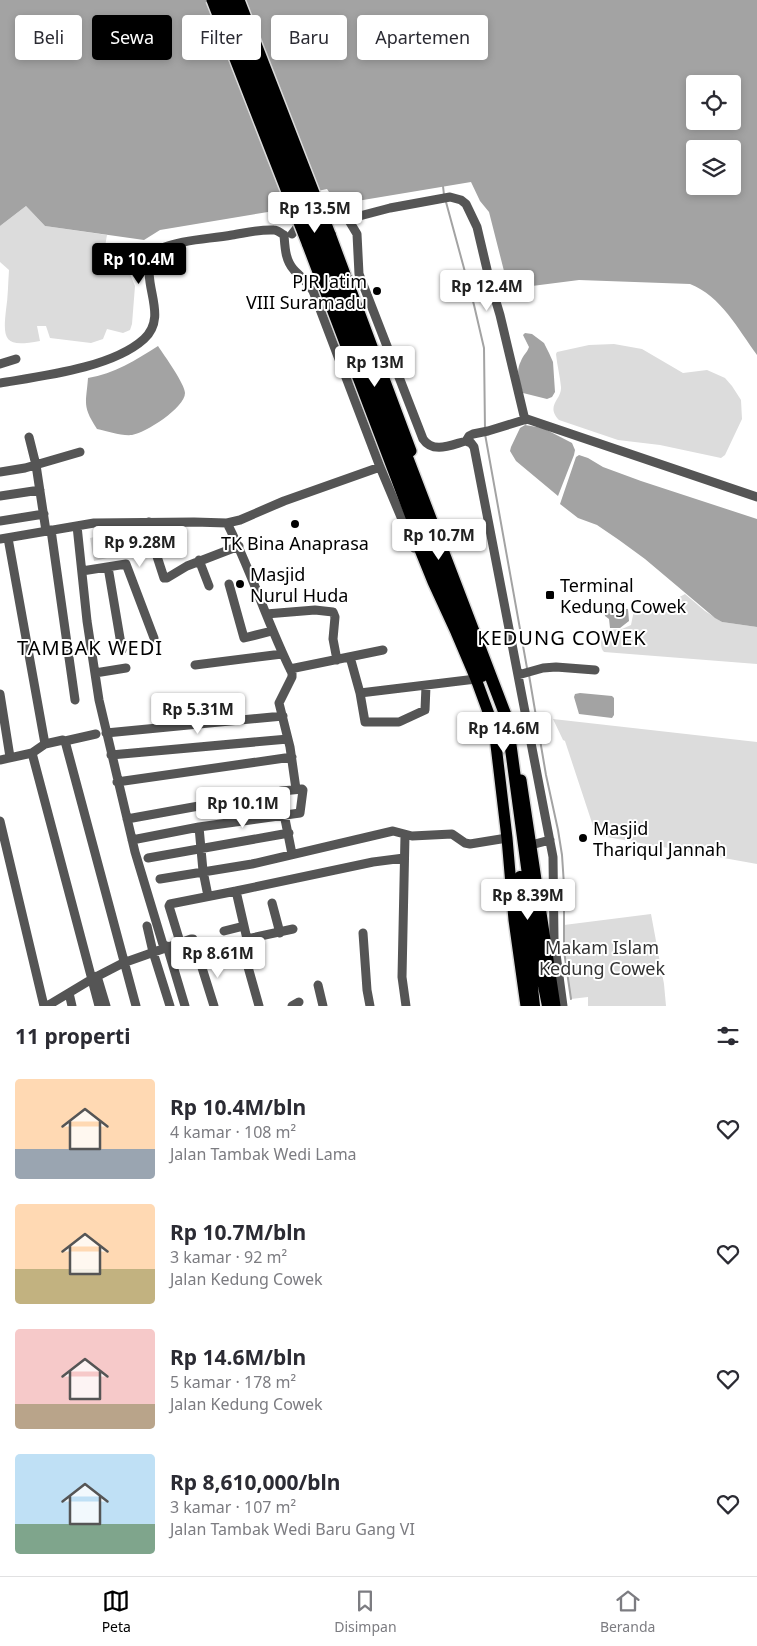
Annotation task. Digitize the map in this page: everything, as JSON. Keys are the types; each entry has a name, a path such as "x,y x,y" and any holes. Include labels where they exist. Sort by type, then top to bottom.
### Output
{"highway":[{"path":"220,0 318,238 507,720 541,971 548,1006"},
{"path":"230,0 440,573 498,717 514,822 534,1006"},
{"path":"520,962 530,971"}],"main road":[{"path":"212,0 318,238 509,710 514,729 531,845 549,939 555,1006"},
{"path":"239,0 411,517 416,540 476,679 494,728 526,1006"}],"street":[{"path":"0,383 95,364 123,352 142,340 151,332 154,326 155,314 149,272 152,259 159,250 184,243 260,231 274,230 288,234 298,234 327,222 331,218 348,219 390,208 450,197 466,204 477,227 525,420"},
{"path":"348,219 357,234 359,274 423,439 429,446 440,448 466,441 474,447 525,673 553,857 549,939 563,1006 569,1006"},
{"path":"288,234 285,252 291,266 308,283 313,291 380,467 415,549 433,582"},
{"path":"0,364 16,360"},
{"path":"466,441 469,436 478,433 525,420 538,421 757,497"},
{"path":"29,437 36,465 44,514 49,530 75,700"},
{"path":"0,472 36,465 80,452"},
{"path":"45,744 4,538 94,524 149,522 227,523 240,520 380,467"},
{"path":"0,496 40,490"},
{"path":"0,521 44,514"},
{"path":"149,522 152,541 164,578 200,560 239,546"},
{"path":"227,523 251,573 272,631 290,669 292,677 279,700 292,757 296,789"},
{"path":"77,526 87,621 95,673 117,782 144,884 185,1006"},
{"path":"200,560 209,586"},
{"path":"82,571 124,564 127,566 154,638"},
{"path":"108,566 122,650"},
{"path":"229,584 244,638 272,631"},
{"path":"266,614 315,610 333,612 335,617 333,639 337,660"},
{"path":"290,669 383,650"},
{"path":"195,665 282,654"},
{"path":"350,657 360,692 365,722 399,722 426,708 426,686"},
{"path":"525,673 556,667 595,670"},
{"path":"95,673 126,668"},
{"path":"360,692 476,679"},
{"path":"0,694 10,757"},
{"path":"106,733 283,716"},
{"path":"0,760 32,753 45,744 96,734"},
{"path":"111,755 288,738"},
{"path":"65,741 136,1006"},
{"path":"32,753 94,977 99,1006"},
{"path":"117,782 292,757"},
{"path":"127,819 296,789 303,790 301,812 199,827 132,840"},
{"path":"284,814 292,854"},
{"path":"0,821 47,1006 94,977 123,963 191,938 200,958 214,1006"},
{"path":"199,827 203,871 208,896"},
{"path":"148,858 288,832"},
{"path":"160,879 252,864 389,832 405,835 452,834 465,843 470,844 507,838"},
{"path":"405,835 402,984 406,1006"},
{"path":"531,845 550,840"},
{"path":"180,942 169,905 373,862 404,858"},
{"path":"236,891 247,940 248,968 259,1006"},
{"path":"272,902 280,933"},
{"path":"147,926 170,1006"},
{"path":"224,931 244,926"},
{"path":"247,940 293,929"},
{"path":"363,933 370,1006"},
{"path":"94,977 106,1006"},
{"path":"318,985 323,1006"},
{"path":"69,993 72,1006"}],"green space":[{"path":"26,206 45,226 107,235 105,251 108,261 116,268 130,274 135,286 130,330 123,333 107,329 103,339 91,343 50,338 46,326 37,326 40,341 14,343 9,340 6,336 5,321 9,270 0,262 0,226"},
{"path":"614,344 642,349 683,373 707,370 725,378 741,400 742,419 725,455 721,458 660,445 618,440 559,420 554,410 561,392 556,358 557,352 589,345"},
{"path":"103,535 107,558 94,561 90,538"},
{"path":"685,594 722,622 757,627 757,664 604,652 602,650 601,642 604,632 606,630 622,629 631,625 634,610 677,609 679,606 676,599"},
{"path":"553,719 757,742 757,864 596,835 565,741"},
{"name":"Makam Islam Kedung Cowek","path":"651,914 664,984 666,1006 588,1006 588,997 571,999 564,951 564,925"}],"shaded area":[{"path":"0,0 757,0 757,355 736,324 720,305 701,289 690,284 579,280 532,286 517,283 504,271 489,212 480,201 471,182 357,201 335,201 327,189 313,192 312,201 274,211 160,230 144,240 45,226 26,206 0,226"},
{"path":"525,333 532,334 544,343 553,362 555,392 552,397 547,399 523,393 519,381 519,365 529,347 523,335"},
{"path":"158,346 182,383 185,393 179,406 146,430 132,435 97,429 86,405 88,378 116,370"},
{"path":"525,425 543,428 572,443 575,450 574,455 558,496 516,461 510,451 520,428"},
{"path":"579,455 603,467 641,481 757,519 757,627 722,622 715,618 645,559 597,525 578,518 560,504 576,457"},
{"path":"628,609 629,621 620,628 610,628 609,619 605,616 604,610"},
{"path":"575,694 612,696 614,698 614,715 612,718 579,714 574,697"}],"waterway":[{"path":"443,186 444,195"},
{"path":"446,202 484,348 485,430"},
{"path":"485,434 527,668"},
{"path":"529,675 562,855 564,951 571,999"}],"place":[{"name":"PJR Jatim VIII Suramadu","path":"377,291"},
{"name":"TK Bina Anaprasa","path":"295,524"},
{"name":"Masjid Nurul Huda","path":"240,584"},
{"name":"Terminal Kedung Cowek","path":"550,595"},
{"name":"Masjid Thariqul Jannah","path":"583,838"}],"district":[{"name":"KEDUNG COWEK","path":"562,637"},
{"name":"TAMBAK WEDI","path":"90,647"}]}
